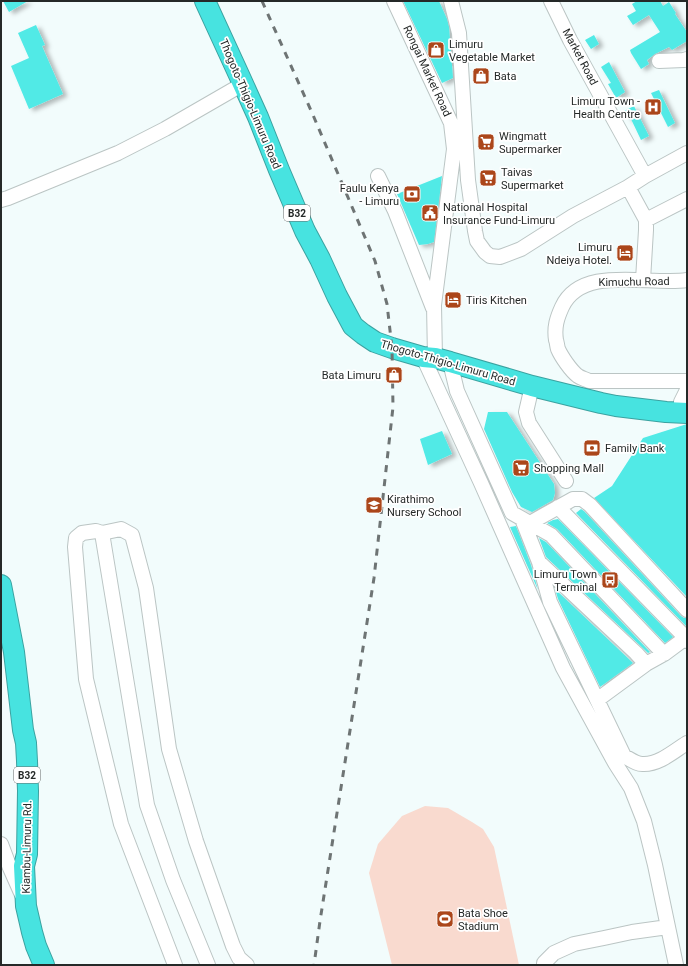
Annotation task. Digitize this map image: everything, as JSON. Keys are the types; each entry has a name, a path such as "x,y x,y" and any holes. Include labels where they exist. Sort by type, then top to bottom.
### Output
{"highway":[{"name":"Thogoto-Thigio-Limuru Road","path":"205,1 244,84 305,231 320,259 336,296 353,326 375,342 532,386 601,403 683,412"},
{"name":"Kiambu-Limuru Rd.","path":"1,585 14,652 27,761 27,854 24,866 26,906 36,946 38,963"}],"street":[{"name":"Rongai Market Road","path":"394,1 451,122 459,133"},
{"name":"Rongai Market Road","path":"451,1 459,33 459,133 477,241 485,252 490,256 500,257 521,249 574,216 628,187"},
{"name":"Market Road","path":"551,1 570,40 645,176"},
{"path":"659,61 687,60"},
{"path":"1,200 118,153 165,129 244,84"},
{"name":"Rongai Market Road","path":"436,359 434,312 435,297 454,149 459,133"},
{"path":"643,280 646,220 628,187 687,153"},
{"path":"378,176 394,211 434,312"},
{"path":"646,220 687,199"},
{"name":"Kimuchu Road","path":"687,280 616,280 595,282 579,287 563,304 557,318 555,334 558,349 570,368 579,376 589,381 687,381"},
{"path":"436,359 457,391 512,513 551,535 664,654"},
{"path":"436,359 481,482 563,668 616,764 631,788 644,821 676,965"},
{"path":"532,386 526,412 529,423 566,481"},
{"path":"683,412 681,402 687,390"},
{"path":"526,521 573,499 582,498 687,610"},
{"path":"558,507 687,639 646,664 597,700"},
{"path":"526,521 550,602 624,756 635,763 644,764 657,762 687,743"},
{"path":"175,965 121,824 86,679 75,547 76,538 82,534 96,531 102,533 122,529 132,535 146,588 169,749 196,841 233,946 239,958 247,965"},
{"path":"102,533 147,805 173,880 208,965"},
{"path":"539,562 646,664"},
{"path":"1,844 26,906"},
{"path":"544,965 544,963 554,953 574,944 632,932 668,927"}],"shaded area":[{"name":"Bata Shoe Stadium","path":"425,806 448,808 472,822 483,829 494,847 519,965 392,965 369,873 378,844 402,816"}],"building":[{"path":"3,1 28,1 9,12"},
{"name":"Limuru Vegetable Market","path":"403,1 439,1 449,27 453,78 442,83"},
{"path":"637,1 660,1 663,6 669,2 687,32 687,41 672,50 669,47 655,54 647,60 649,64 641,69 630,50 660,32 649,15 633,25 627,16 636,11 632,4"},
{"path":"36,25 45,45 42,46 63,94 29,109 11,66 29,58 18,33"},
{"path":"594,35 599,44 591,49 585,40"},
{"path":"609,62 625,92 616,98 608,84 611,83 601,67"},
{"path":"659,90 675,123 668,127 651,93"},
{"path":"634,106 649,136 641,140 631,119 629,120 624,111"},
{"path":"442,176 434,242 419,245 397,194"},
{"name":"Shopping Mall","path":"488,412 507,412 554,484 555,493 553,500 532,512 521,507 512,492 484,429"},
{"path":"687,424 687,597 594,498 612,486 643,438"},
{"path":"442,431 452,454 428,465 420,439"},
{"path":"581,509 681,616 687,618 687,627 576,513"},
{"path":"558,519 673,637 665,643 557,529 547,523"},
{"path":"516,526 531,565 538,590 510,527"},
{"path":"539,538 546,542 650,652 648,653 546,557"},
{"path":"555,589 633,663 600,687 558,599"}],"railway":[{"path":"262,1 313,115 375,261 387,304 392,348 393,407 374,578 314,965"}],"place":[{"name":"Limuru Vegetable Market","path":"436,50"},
{"name":"Bata","path":"481,76"},
{"name":"Limuru Town - Health Centre","path":"653,107"},
{"name":"Wingmatt Supermarker","path":"486,142"},
{"name":"Taivas Supermarket","path":"488,178"},
{"name":"Faulu Kenya - Limuru","path":"412,194"},
{"name":"National Hospital Insurance Fund-Limuru","path":"430,213"},
{"name":"Limuru Ndeiya Hotel.","path":"625,253"},
{"name":"Tiris Kitchen","path":"453,300"},
{"name":"Bata Limuru","path":"394,375"},
{"name":"Family Bank","path":"592,448"},
{"name":"Shopping Mall","path":"521,468"},
{"name":"Kirathimo Nursery School","path":"374,505"},
{"name":"Limuru Town Terminal","path":"610,580"},
{"name":"Bata Shoe Stadium","path":"445,919"}]}
